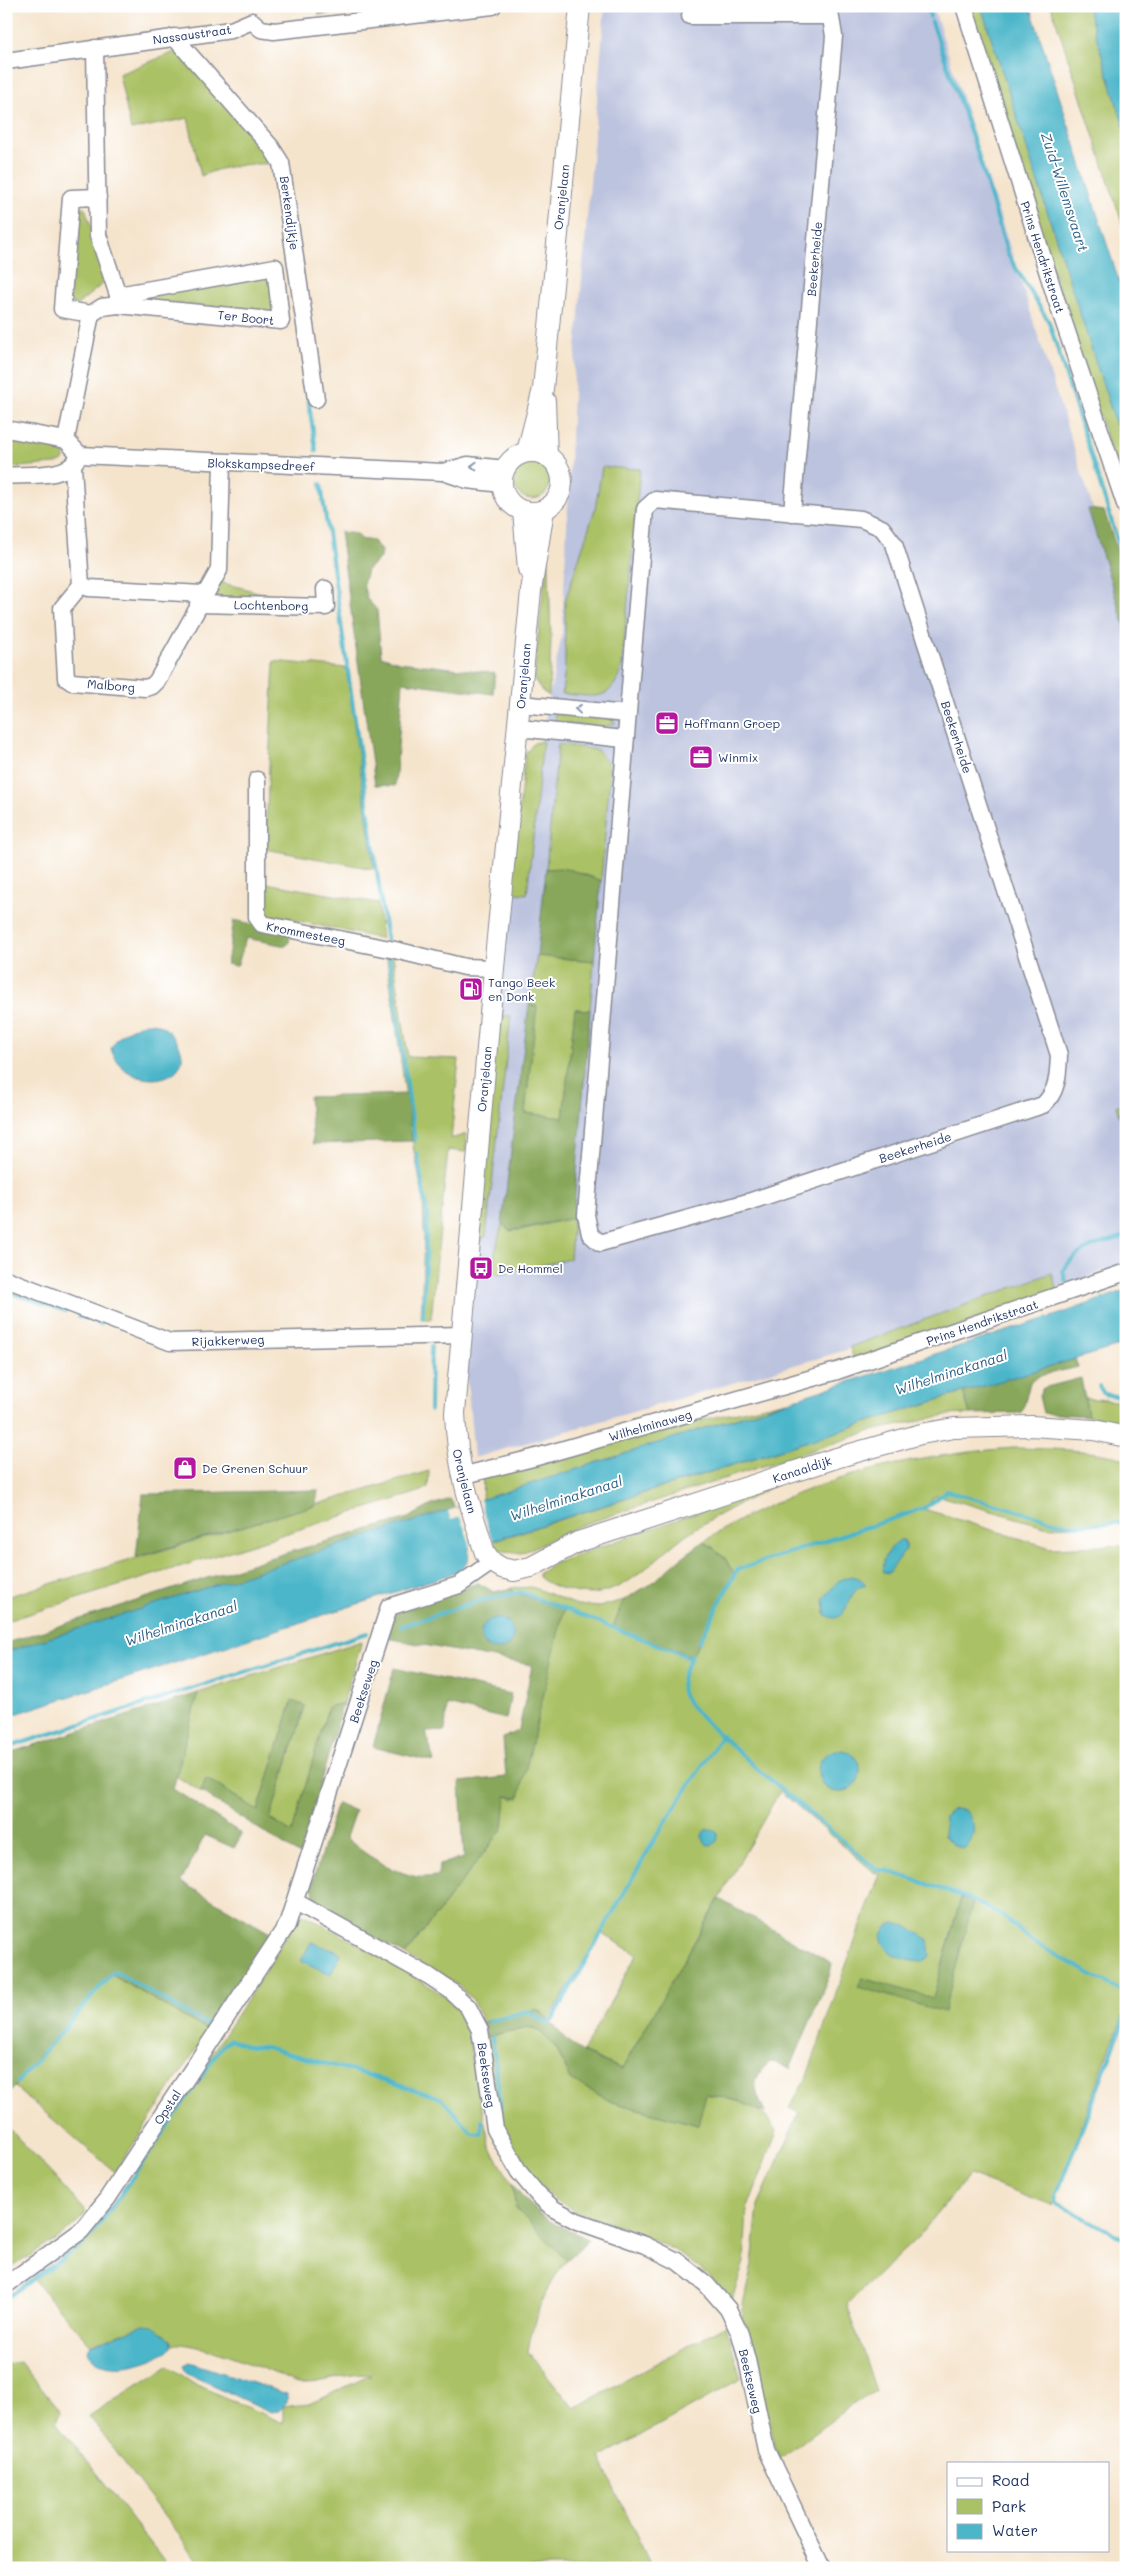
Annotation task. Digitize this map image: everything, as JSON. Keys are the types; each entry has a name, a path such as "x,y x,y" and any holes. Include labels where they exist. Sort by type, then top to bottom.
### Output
{"main road":[{"name":"Oranjelaan","path":"527,452 542,389 580,6"},
{"name":"Oranjelaan","path":"542,389 547,412 547,456"},
{"path":"527,452 547,456 559,468 563,484 557,499 544,510 523,511 514,506 507,498 504,476 518,455 527,452"},
{"name":"Oranjelaan","path":"488,1557 468,1502 461,1476 456,1447 455,1413 494,968 519,728 530,591 538,560 544,510"},
{"name":"Oranjelaan","path":"523,511 530,591"},
{"name":"Kanaaldijk","path":"488,1557 502,1568 514,1571 530,1567 578,1542 836,1458 922,1434 954,1428 1031,1426 1094,1430 1126,1436"}],"street":[{"name":"Nassaustraat","path":"6,61 231,30 253,14 261,29 274,31 493,6"},
{"name":"Prins Hendrikstraat","path":"964,6 1056,299 1126,507"},
{"path":"690,16 829,11"},
{"name":"Beekerheide","path":"792,513 834,36 829,11"},
{"name":"Berkendijkje","path":"174,37 271,147 282,163 316,399"},
{"path":"95,48 98,235 118,300"},
{"path":"98,196 71,198 62,308 91,314 66,440 76,461 81,585 89,588 201,599"},
{"name":"Ter Boort","path":"91,314 118,300 276,267 281,321 118,300"},
{"path":"6,429 66,440"},
{"name":"Blokskampsedreef","path":"6,476 62,471 76,461 222,462 443,472 468,465 504,476"},
{"name":"Malborg","path":"81,585 62,608 64,670 66,678 72,682 145,688 152,686 219,570 222,462"},
{"name":"Beekerheide","path":"656,500 862,520 882,528 894,544 1059,1055 1058,1081 1052,1097 1043,1106 767,1196 600,1243 590,1234 586,1215 627,714 645,508 656,500"},
{"name":"Lochtenborg","path":"201,599 326,606 325,589"},
{"path":"520,704 627,714"},
{"path":"519,728 624,739"},
{"name":"Krommesteeg","path":"257,780 257,917 262,924 395,950 465,967 494,968"},
{"name":"Prins Hendrikstraat","path":"838,1371 1126,1272"},
{"name":"Rijakkerweg","path":"6,1279 170,1342 462,1335"},
{"name":"Wilhelminaweg","path":"461,1476 533,1458 838,1371"},
{"name":"Beekseweg","path":"488,1557 459,1585 389,1607 296,1902 430,1976 451,1991 468,2007 480,2030 495,2129 519,2172 538,2195 554,2209 577,2221 645,2245 677,2261 706,2284 728,2309 740,2334 766,2450 822,2568"},
{"name":"Opstal","path":"6,2285 81,2232 107,2199 287,1925 296,1902"}],"shaded area":[{"path":"605,6 933,6 1126,612 1126,1262 1080,1280 1011,1302 474,1458 466,1368 507,909 562,633 574,372"}],"green space":[{"path":"318,6 381,6 319,15"},
{"path":"968,6 981,6 1126,456 1126,499"},
{"path":"1051,6 1087,6 1126,134 1126,235"},
{"path":"177,51 271,157 272,164 235,166 201,176 188,118 131,130 119,74"},
{"path":"76,208 85,208 107,275 106,281 77,305 67,299"},
{"path":"269,272 277,314 132,299"},
{"path":"6,435 57,445 66,450 63,461 55,464 6,468"},
{"path":"532,463 539,464 545,468 549,474 549,488 545,494 539,498 532,499 525,498 519,494 515,488 514,481 515,474 519,468 525,464"},
{"path":"602,467 640,469 622,666 613,687 601,695 562,694 565,669 565,601 595,509"},
{"path":"1088,509 1104,511 1126,577 1126,630"},
{"path":"340,532 356,534 360,539 373,541 381,551 380,558 367,570 363,584 367,599 377,610 381,656 399,662 495,673 493,694 403,682 395,786 375,785"},
{"path":"548,543 551,638 549,696 542,691 534,679"},
{"path":"219,582 297,602 214,597"},
{"path":"274,661 346,668 374,869 265,849"},
{"path":"555,712 609,717 616,723 603,727 555,723"},
{"path":"543,741 527,894 510,892 525,754 534,743"},
{"path":"558,744 598,750 608,763 610,775 601,881 574,872 546,869"},
{"path":"560,868 601,881 594,961 537,956 546,869"},
{"path":"266,883 378,903 382,939 267,914"},
{"path":"234,920 291,932 289,942 286,946 246,938 238,964 236,966 227,964"},
{"path":"386,953 393,955 408,1057 459,1059 451,1139 467,1134 466,1152 448,1150 431,1319 421,1319 424,1235 423,1197 412,1141"},
{"path":"537,956 594,961 590,1010 575,1009 563,1118 525,1113 536,1006 529,1005"},
{"path":"529,1005 537,1006 525,1113 563,1118 575,1009 590,1010 573,1218 510,1231 502,1224"},
{"path":"496,1016 511,1016 486,1236 482,1240 478,1238"},
{"path":"407,1094 412,1141 313,1144 309,1097"},
{"path":"1126,1103 1126,1135 1116,1106"},
{"path":"573,1218 570,1259 498,1274 490,1273 502,1224 508,1230 520,1230"},
{"path":"1052,1273 1058,1294 854,1360 850,1347"},
{"path":"1075,1359 1078,1367 1039,1376 1030,1382 1023,1410 1020,1413 970,1414 963,1392"},
{"path":"1081,1378 1088,1416 1043,1413 1039,1396 1043,1388"},
{"path":"963,1392 970,1414 946,1415 871,1431 579,1526 522,1553 498,1549 493,1541"},
{"path":"1085,1398 1126,1402 1126,1421 1088,1416"},
{"path":"787,1401 482,1501 483,1475 684,1424"},
{"path":"1014,1448 1056,1449 1098,1453 1126,1459 1126,1524 1048,1527 939,1496 935,1496 924,1509 1051,1548 1126,1545 1126,2010 1107,2055 1052,2206 969,2175 917,2238 847,2304 876,2391 862,2398 779,2459 764,2409 742,2318 743,2304 752,2265 758,2205 799,2113 789,2108 806,2079 880,1874 875,1873 780,1791 622,2069 583,2052 637,1954 601,1933 548,2020 541,2012 483,2022 472,2000 459,1986 405,1955 503,1828 506,1796 515,1799 564,1609 512,1592 512,1588 532,1587 577,1605 599,1607 624,1600 613,1627 692,1655 714,1548 704,1541 739,1520 814,1487 893,1465 973,1452","holes":["961,1898 944,2012 933,1998"]},
{"path":"429,1471 428,1487 422,1491 6,1621 6,1597"},
{"path":"777,1484 693,1530 638,1575 608,1591 592,1594 564,1590 539,1577 539,1573 555,1563"},
{"path":"318,1490 316,1505 136,1557 143,1494"},
{"path":"450,1499 456,1509 6,1652 6,1643 269,1558 408,1518 432,1505"},
{"path":"704,1541 725,1558 734,1573 692,1656 613,1627 624,1600 655,1581 677,1561"},
{"path":"478,1583 494,1592 512,1588 512,1592 564,1609 519,1798 506,1796 503,1828 405,1955 315,1902 312,1884 337,1803 355,1811 346,1837 370,1856 389,1867 418,1877 438,1876 439,1864 464,1858 460,1782 506,1777 503,1738 519,1730 532,1665 386,1638 395,1613","holes":["495,1618 508,1621 498,1650 486,1646 481,1637 481,1630"]},
{"path":"362,1641 343,1703 328,1708 292,1834 270,1819 305,1706 292,1702 258,1811 206,1778 201,1792 176,1776 198,1693"},
{"path":"394,1668 511,1694 506,1719 447,1705 445,1731 426,1732 434,1762 373,1747"},
{"path":"198,1693 173,1789 242,1834 234,1848 205,1835 181,1882 270,1933 208,2031 112,1975 6,2097 6,1754"},
{"path":"292,1701 305,1706 270,1819 292,1833 328,1707 343,1703 300,1855 201,1792 206,1778 258,1811"},
{"path":"961,1898 973,1902 944,2012 858,1987 862,1978 933,1998"},
{"path":"719,1899 832,1963 830,1974 790,2069 778,2063 770,2062 759,2074 756,2086 765,2113 738,2101 706,2094 698,2125 612,2102 571,2080 556,2048 537,2029 527,2027 486,2037 483,2022 536,2009 545,2015 575,2047 622,2069"},
{"path":"299,1912 412,1975 452,2002 461,2012 468,2032 473,2067 489,2142 512,2183 516,2209 567,2260 552,2281 541,2303 533,2327 528,2352 574,2408 726,2325 741,2379 600,2458 652,2568 204,2568 89,2416 168,2366 197,2385 283,2423 283,2407 309,2404 371,2375 353,2375 317,2382 299,2383 238,2359 209,2350 183,2344 172,2344 171,2340 98,2341 91,2345 33,2279 77,2247 124,2189 271,1962"},
{"path":"112,1975 208,2031 115,2172 15,2087"},
{"path":"527,2027 537,2029 556,2048 571,2080 612,2102 698,2125 705,2094 746,2104 755,2108 770,2121 777,2131 747,2210 744,2262 733,2297 676,2251 632,2230 578,2213 552,2198 524,2168 502,2129 486,2037"},
{"path":"6,2125 84,2209 86,2214 61,2236 6,2271"},
{"path":"512,2183 537,2211 566,2229 589,2239 567,2260 516,2209"},
{"path":"20,2362 60,2411 56,2422 170,2568 6,2568 6,2364"}],"water":[{"name":"Zuid-Willemsvaart","path":"981,6 1030,6 1126,303 1126,456"},
{"path":"1087,6 1118,6 1126,31 1126,134"},
{"path":"147,1023 165,1028 173,1037 181,1052 181,1064 174,1073 162,1078 148,1079 133,1075 120,1065 111,1049 121,1035 136,1026"},
{"name":"Wilhelminakanaal","path":"1126,1290 1126,1344 963,1392 469,1548 465,1565 448,1575 6,1717 6,1652 1063,1313"},
{"path":"900,1540 904,1540 906,1549 889,1573 883,1572 883,1563 887,1554"},
{"path":"851,1576 859,1578 866,1584 855,1591 841,1616 837,1618 825,1614 824,1598 838,1581"},
{"path":"497,1618 509,1622 513,1634 509,1646 497,1650 485,1646 481,1634 485,1622"},
{"path":"835,1750 843,1750 854,1756 860,1771 854,1786 843,1792 835,1792 824,1786 818,1775 818,1767 824,1756"},
{"path":"953,1809 965,1810 973,1825 973,1834 964,1849 952,1844 944,1836 945,1816"},
{"path":"707,1829 713,1829 718,1834 716,1843 707,1845 702,1840 702,1834"},
{"path":"894,1923 906,1926 928,1939 930,1956 922,1962 908,1960 896,1956 886,1948 881,1935 888,1926"},
{"path":"311,1942 341,1953 331,1974 301,1961"},
{"path":"144,2325 153,2326 172,2340 172,2346 169,2351 138,2364 114,2366 103,2364 94,2359 87,2350 91,2345"},
{"path":"189,2362 287,2394 287,2403 279,2411 271,2412 186,2373 183,2365"}],"pier":[{"path":"480,1499 489,1532 495,1543 472,1550 473,1557 469,1558 470,1543 460,1517 451,1520 448,1511"}],"waterway":[{"path":"928,6 930,17"},
{"path":"932,22 977,151 1008,255 1049,322 1126,567"},
{"path":"308,397 316,451"},
{"path":"321,484 387,941"},
{"path":"389,955 415,1141"},
{"path":"417,1153 427,1213 423,1318"},
{"path":"1066,1282 1063,1271 1082,1251 1126,1236"},
{"path":"6,1291 66,1311"},
{"path":"78,1316 101,1324"},
{"path":"430,1410 431,1346"},
{"path":"1099,1386 1104,1394 1126,1398"},
{"path":"699,1642 737,1570 910,1513 928,1506 947,1491 1071,1525 1126,1522"},
{"path":"402,1626 478,1601 521,1592 691,1658"},
{"path":"6,1748 367,1633"},
{"path":"692,1655 684,1673 681,1687 686,1700 763,1774"},
{"path":"489,2021 528,2011 547,2023 552,2020 657,1835 722,1735"},
{"path":"766,1776 877,1870 885,1870 968,1898 1003,1916 1034,1943 1126,1993"},
{"path":"18,2082 114,1971 207,2025"},
{"path":"1126,2015 1055,2202 1126,2240"},
{"path":"492,2037 502,2117"},
{"path":"6,2298 84,2243 102,2222 222,2046 230,2039 249,2047 265,2047 364,2074 441,2098 472,2133 482,2134 482,2120"}],"place":[{"name":"Hoffmann Groep","path":"667,723"},
{"name":"Winmix","path":"701,757"},
{"name":"Tango Beek en Donk","path":"471,989"},
{"name":"De Hommel","path":"481,1268"},
{"name":"De Grenen Schuur","path":"185,1468"}]}
